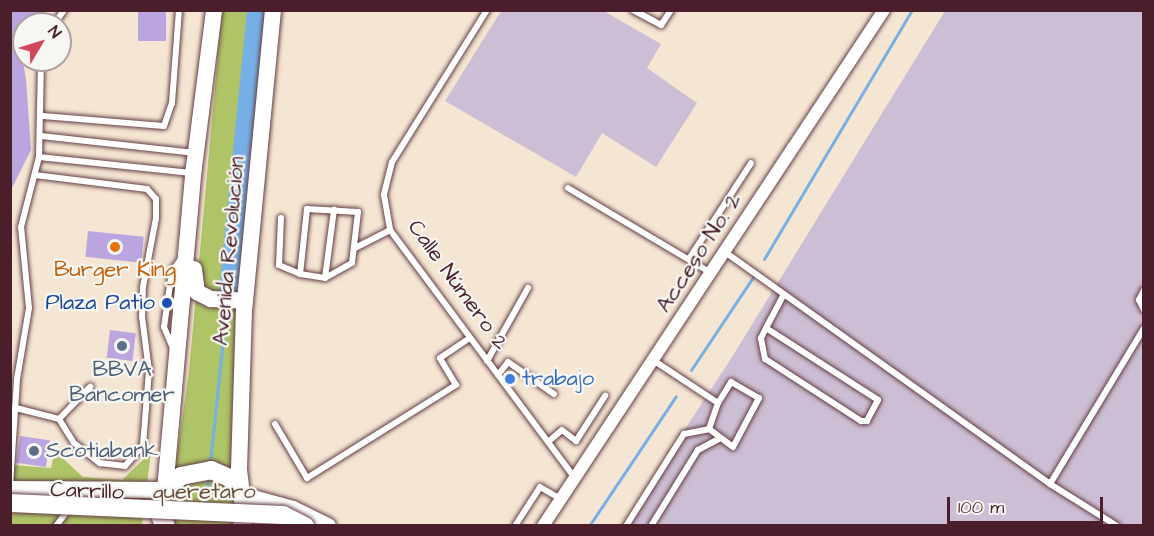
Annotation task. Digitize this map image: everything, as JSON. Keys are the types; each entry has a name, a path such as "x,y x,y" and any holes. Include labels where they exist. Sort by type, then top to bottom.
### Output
{"main road":[{"name":"Avenida Revolución","path":"165,490 189,249 196,153 214,10"},
{"name":"Avenida Revolución","path":"242,495 239,470 242,301 273,10"},
{"path":"190,219 197,232 193,285 197,292 211,299 242,301"},
{"path":"10,487 165,490 181,476 211,470 230,478 242,495 243,524 286,525"},
{"path":"162,523 165,490"},
{"path":"242,495 293,509 328,525"},
{"path":"10,503 283,515 304,525"},
{"name":"Carrillo","path":"10,512 61,520 162,523"}],"street":[{"name":"Acceso No. 2","path":"545,521 884,10"}],"lane":[{"path":"42,116 160,128 168,121 172,103 179,10"},
{"name":"Calle Número 2","path":"487,10 392,162 384,195 390,230 575,478"},
{"path":"633,10 661,25 671,10"},
{"path":"10,487 12,434 28,308 21,227 39,157 42,116 41,72"},
{"path":"41,136 196,153"},
{"path":"39,157 194,174"},
{"path":"689,259 751,163"},
{"path":"16,408 59,419 74,443 100,463 125,466 143,445 149,371 142,316 142,287 156,218 156,199 147,189 35,175"},
{"path":"568,188 711,273"},
{"path":"281,218 279,265 300,274 325,278 352,263 358,212 307,209 300,274"},
{"path":"325,278 334,210"},
{"path":"355,248 390,230"},
{"path":"725,252 1050,484 1117,525"},
{"path":"488,361 528,288"},
{"path":"1143,290 1139,300 1143,310"},
{"path":"765,328 878,400 867,421 861,421 765,359 760,346 765,328 784,294"},
{"path":"1050,484 1143,328"},
{"path":"275,424 307,478 456,385 440,358 471,338"},
{"path":"653,360 718,403"},
{"path":"498,375 508,362 554,394"},
{"path":"731,382 759,399 733,447 719,439 709,429 718,403 731,382"},
{"path":"59,419 90,387"},
{"path":"548,442 562,430 576,441 605,396"},
{"path":"626,525 684,434 709,429"},
{"path":"651,525 698,450 719,439"},
{"path":"515,525 540,488 561,499"}],"shaded area":[{"path":"602,10 661,44 647,68 697,103 656,167 602,133 576,177 445,101 501,11"},
{"path":"945,11 1143,11 1143,525 622,526 732,357"}],"green space":[{"name":"queretaro","path":"222,11 276,11 254,213 235,525 167,526 189,371"},
{"path":"55,451 83,477 122,480 151,452 142,525 11,526 11,465 51,468"}],"building":[{"path":"10,10 45,10 43,12 12,12 12,72 25,72 31,150 10,192"},
{"path":"138,10 166,10 166,41 138,41"},
{"name":"Burger King","path":"88,231 144,237 141,263 85,257"},
{"name":"BBVA Bancomer","path":"110,330 136,333 132,361 107,358"},
{"name":"Scotiabank","path":"20,436 50,440 46,467 16,463"}],"waterway":[{"path":"228,292 256,10"},
{"path":"764,259 912,10"},
{"path":"691,370 753,277"},
{"path":"210,463 225,321"},
{"path":"589,526 676,396"},
{"path":"206,505 208,478"}],"place":[{"name":"Burger King","path":"115,247"},
{"name":"Plaza Patio","path":"167,303"},
{"name":"BBVA Bancomer","path":"122,346"},
{"name":"trabajo","path":"510,379"},
{"name":"Scotiabank","path":"34,451"}]}
